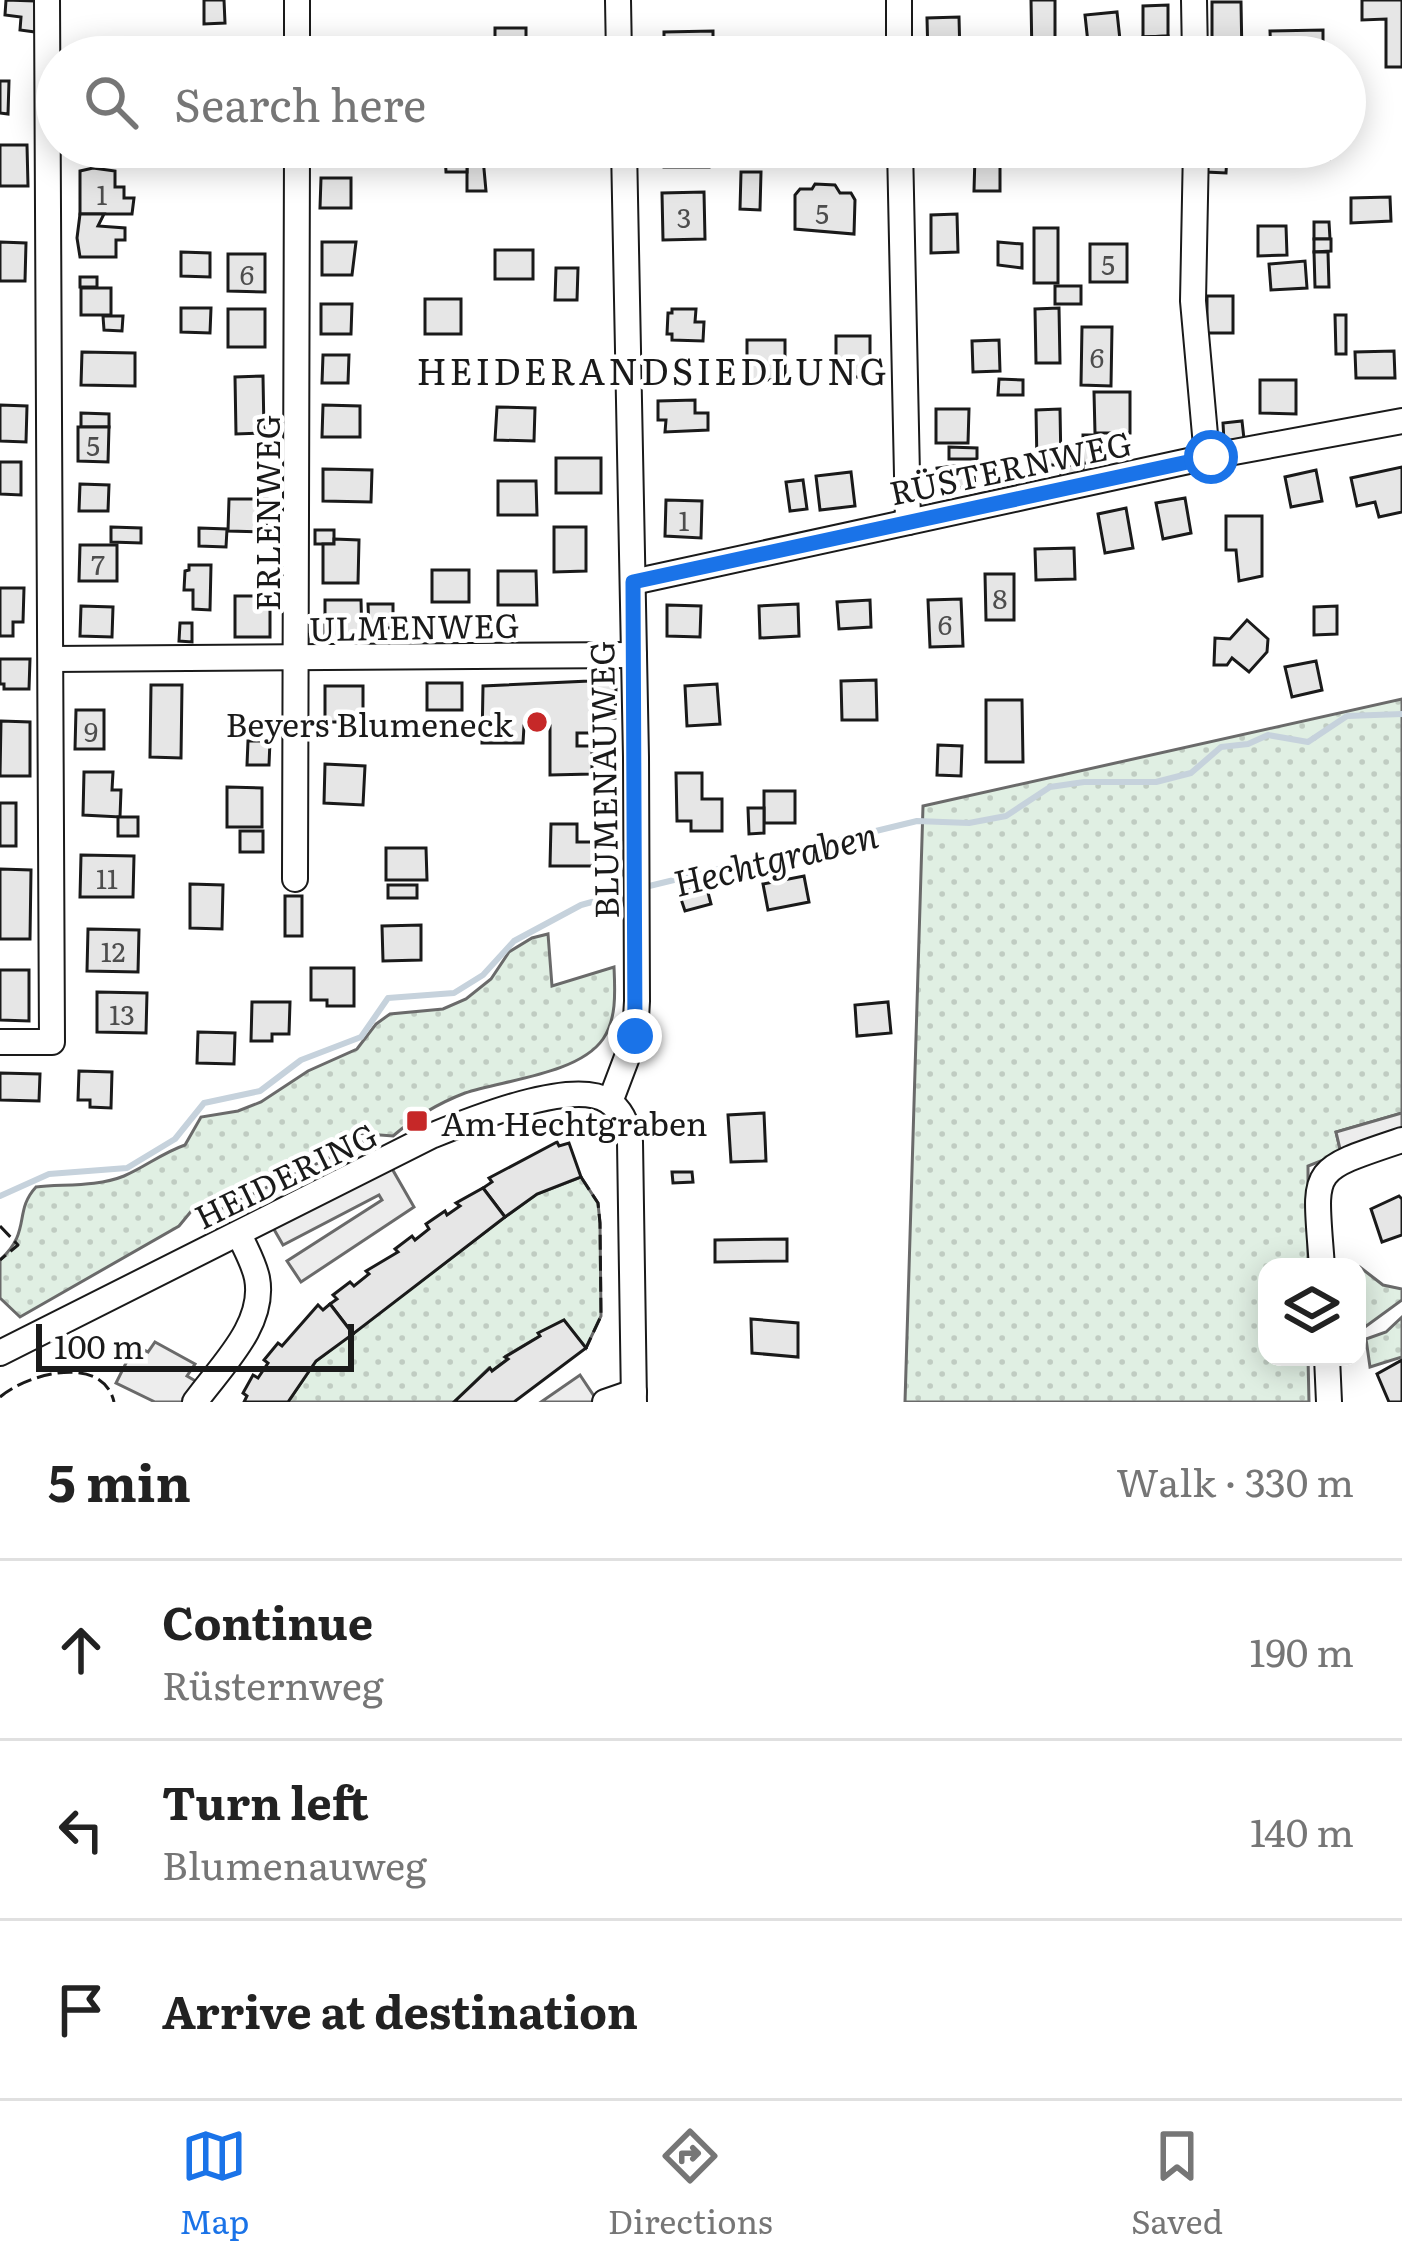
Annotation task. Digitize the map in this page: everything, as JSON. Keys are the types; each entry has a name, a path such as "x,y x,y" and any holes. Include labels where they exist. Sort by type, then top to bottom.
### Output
{"street":[{"path":"47,0 47,36"},
{"path":"297,0 297,36"},
{"path":"618,0 619,36"},
{"path":"899,0 899,36"},
{"path":"1194,0 1195,36"},
{"path":"0,1042 52,1042 48,168"},
{"name":"ERLENWEG","path":"296,879 298,168"},
{"name":"BLUMENAUWEG","path":"610,1102 635,1036 637,902 624,168"},
{"path":"900,168 908,522"},
{"path":"1195,168 1192,301 1207,457"},
{"name":"RÜSTERNWEG","path":"633,582 1207,457 1402,421"},
{"name":"ULMENWEG","path":"52,659 634,656"},
{"name":"HEIDERING","path":"0,1353 431,1136 482,1115 584,1094 610,1102"},
{"path":"605,1402 634,1397 630,1142 625,1123 610,1102"},
{"path":"1321,1258 1318,1207 1325,1171 1339,1161 1402,1140"},
{"path":"195,1402 256,1312 257,1281 239,1234"},
{"path":"1327,1366 1329,1402"}],"green space":[{"path":"1402,699 1402,1113 1336,1132 1341,1153 1308,1166 1308,1258 1258,1258 1258,1366 1308,1366 1309,1402 905,1402 923,806"},
{"path":"548,934 552,986 614,967 611,1023 592,1051 559,1068 455,1097 393,1136 354,1133 193,1209 179,1226 20,1317 0,1298 0,1260 16,1240 25,1205 36,1187 103,1182 132,1172 185,1145 201,1117 261,1102 308,1071 357,1049 390,1014 443,1009 466,999 491,979 509,952"},
{"path":"581,1177 598,1203 600,1223 601,1316 586,1348 564,1321 539,1333 492,1371 489,1368 454,1402 288,1402 316,1361 537,1194"},
{"path":"1366,1272 1383,1285 1402,1289 1402,1300 1366,1326"},
{"path":"1402,1317 1402,1357 1370,1367 1366,1339 1386,1332"}],"shaded area":[{"path":"1402,1113 1402,1131 1341,1153 1336,1132"},
{"path":"367,1140 377,1164 387,1160 414,1207 301,1282 287,1261 382,1200 379,1195 283,1245 268,1219 214,1246 200,1219"},
{"path":"155,1342 195,1364 187,1376 206,1387 206,1402 155,1402 116,1383 135,1345 148,1352"},
{"path":"580,1375 598,1402 541,1402"}],"building":[{"path":"6,0 35,1 35,32 20,30 21,17 5,15"},
{"path":"204,0 224,0 225,23 204,24"},
{"path":"1031,0 1055,0 1055,36 1032,36"},
{"path":"1362,0 1402,0 1402,67 1386,67 1386,19 1362,20"},
{"path":"1212,2 1241,2 1242,36 1212,36"},
{"path":"1168,5 1168,36 1143,36 1143,6"},
{"path":"1117,12 1120,36 1087,36 1085,15"},
{"path":"959,17 959,36 927,36 927,18"},
{"path":"495,28 526,28 526,36 495,36"},
{"path":"1323,30 1323,36 1270,36 1270,31"},
{"path":"713,31 713,36 664,36 664,32"},
{"path":"0,81 9,81 8,114 0,113"},
{"path":"0,145 27,145 28,186 0,186"},
{"path":"467,168 484,168 486,191 467,191"},
{"path":"975,168 1000,168 1000,191 974,191"},
{"path":"1206,168 1226,168 1226,173 1206,172"},
{"path":"80,171 115,171 115,187 124,187 124,198 134,198 132,214 80,214"},
{"path":"741,172 761,172 760,210 740,209"},
{"path":"321,178 351,178 351,208 320,208"},
{"path":"815,184 835,185 840,193 851,193 854,234 795,229 795,195"},
{"path":"704,192 705,239 663,240 662,193"},
{"path":"1390,197 1391,221 1351,223 1351,198"},
{"path":"80,214 104,214 98,226 125,228 125,240 116,240 116,257 80,257"},
{"path":"957,214 958,252 931,253 931,215"},
{"path":"1314,222 1329,222 1330,239 1314,239"},
{"path":"1258,226 1286,226 1287,255 1258,256"},
{"path":"1034,228 1058,228 1058,283 1034,283"},
{"path":"1314,239 1331,239 1331,251 1314,252"},
{"path":"0,242 26,243 25,281 0,281"},
{"path":"322,242 356,242 352,275 322,275"},
{"path":"998,242 1022,244 1022,268 998,265"},
{"path":"1090,244 1127,244 1127,282 1090,282"},
{"path":"495,250 533,250 533,279 495,279"},
{"path":"181,252 210,253 210,277 181,276"},
{"path":"1314,252 1328,252 1329,287 1315,287"},
{"path":"228,254 265,254 265,292 228,291"},
{"path":"1305,261 1307,288 1271,290 1269,264"},
{"path":"556,268 578,268 577,300 555,300"},
{"path":"80,277 97,277 97,287 80,287"},
{"path":"1055,286 1081,286 1081,304 1055,304"},
{"path":"81,288 111,288 111,315 81,315"},
{"path":"1207,296 1233,296 1233,333 1207,333"},
{"path":"425,299 461,299 461,334 425,334"},
{"path":"321,304 352,304 351,334 321,334"},
{"path":"181,308 211,308 210,333 181,332"},
{"path":"1059,308 1060,363 1036,363 1035,309"},
{"path":"228,309 265,309 265,347 228,347"},
{"path":"672,309 696,309 695,322 704,322 703,341 672,340 672,334 667,334"},
{"path":"1335,315 1346,315 1346,354 1336,354"},
{"path":"103,316 123,316 122,331 104,330"},
{"path":"1082,327 1112,327 1111,386 1081,385"},
{"path":"836,336 870,336 870,363 863,363 863,377 843,377 836,363"},
{"path":"747,340 785,340 785,380 747,380"},
{"path":"999,340 1000,371 973,372 972,341"},
{"path":"1394,351 1395,378 1356,378 1355,352"},
{"path":"82,352 135,353 135,386 81,385"},
{"path":"323,355 349,355 348,383 322,383"},
{"path":"263,376 264,433 236,434 235,377"},
{"path":"999,379 1023,380 1023,395 998,395"},
{"path":"1260,380 1296,380 1296,414 1260,413"},
{"path":"1094,392 1130,392 1130,433 1095,433"},
{"path":"695,400 695,413 708,413 708,430 665,432 666,420 658,420 658,401"},
{"path":"0,405 27,406 26,442 0,441"},
{"path":"323,405 360,406 360,437 322,437"},
{"path":"497,407 535,408 534,441 495,440"},
{"path":"936,409 969,409 968,443 936,443"},
{"path":"1060,409 1061,465 1037,465 1036,410"},
{"path":"81,413 109,414 109,427 81,427"},
{"path":"1242,421 1244,439 1224,441 1223,423"},
{"path":"78,427 109,427 108,462 78,461"},
{"path":"1083,435 1095,435 1094,463 1083,463"},
{"path":"949,447 977,448 977,459 949,459"},
{"path":"556,458 601,458 601,493 556,493"},
{"path":"0,462 21,462 21,495 0,494"},
{"path":"973,464 975,486 939,490 937,468"},
{"path":"1061,465 1083,465 1083,475 1061,475"},
{"path":"1402,467 1402,512 1379,517 1375,502 1357,506 1351,478"},
{"path":"323,469 372,470 371,502 323,501"},
{"path":"1316,470 1322,501 1291,507 1285,477"},
{"path":"851,472 855,506 820,510 816,476"},
{"path":"803,480 807,509 790,511 786,482"},
{"path":"498,481 536,481 537,515 498,515"},
{"path":"80,484 109,485 108,511 79,511"},
{"path":"1185,498 1191,533 1163,539 1156,503"},
{"path":"229,499 267,499 266,532 228,531"},
{"path":"666,500 702,501 701,538 665,536"},
{"path":"1126,508 1133,548 1105,553 1098,514"},
{"path":"1226,516 1262,516 1262,576 1239,581 1236,550 1226,550"},
{"path":"111,527 141,528 141,543 111,542"},
{"path":"554,527 586,527 586,571 554,572"},
{"path":"199,528 227,529 226,547 199,546"},
{"path":"315,530 334,530 334,544 315,544"},
{"path":"334,539 359,540 358,583 323,583 323,544 334,544"},
{"path":"80,545 117,545 117,581 79,581"},
{"path":"1074,548 1075,579 1036,580 1035,549"},
{"path":"189,565 211,565 210,610 193,609 193,590 184,590"},
{"path":"432,570 469,570 469,602 432,602"},
{"path":"498,571 536,571 537,605 498,605"},
{"path":"985,574 1014,574 1014,620 986,620"},
{"path":"0,588 24,588 23,622 13,622 13,636 0,636"},
{"path":"235,596 270,596 270,637 235,637"},
{"path":"961,599 963,646 930,647 928,600"},
{"path":"325,600 361,600 362,639 325,639"},
{"path":"870,600 871,627 839,629 837,602"},
{"path":"368,604 393,604 393,628 369,628"},
{"path":"798,604 799,636 760,638 759,606"},
{"path":"667,605 701,606 700,637 667,636"},
{"path":"81,606 113,607 112,637 80,636"},
{"path":"1337,606 1337,634 1314,635 1314,607"},
{"path":"1247,620 1268,639 1267,652 1249,672 1232,658 1227,665 1214,665 1215,638 1230,639"},
{"path":"180,623 192,623 192,642 179,641"},
{"path":"0,659 30,659 29,689 4,689"},
{"path":"1316,661 1322,690 1292,697 1285,667"},
{"name":"Beyers Blumeneck","path":"590,671 600,671 616,688 615,718 591,718 592,733 577,733 577,746 592,746 592,774 550,775 550,726 524,726 523,743 482,743 483,686 589,681"},
{"path":"876,680 877,720 842,720 841,681"},
{"path":"427,683 462,683 462,710 427,710"},
{"path":"717,684 720,724 687,726 685,686"},
{"path":"151,685 182,685 181,758 150,757"},
{"path":"325,686 363,686 363,722 325,722"},
{"path":"986,700 1022,700 1023,762 986,762"},
{"path":"76,710 104,710 104,749 75,749"},
{"path":"1,721 30,722 30,776 0,776"},
{"path":"248,741 270,741 269,765 247,765"},
{"path":"938,745 962,746 961,776 937,775"},
{"path":"325,764 365,766 363,805 324,803"},
{"path":"84,772 113,772 112,790 121,790 120,817 83,815"},
{"path":"676,773 702,773 702,799 722,799 722,831 691,831 691,821 677,821"},
{"path":"227,787 262,788 262,827 227,827"},
{"path":"764,791 795,791 795,823 764,823"},
{"path":"0,803 16,803 16,846 0,846"},
{"path":"748,808 764,808 764,833 749,834"},
{"path":"118,817 138,817 138,836 118,836"},
{"path":"551,824 577,824 577,842 593,842 593,866 550,866"},
{"path":"240,831 263,831 263,852 240,852"},
{"path":"386,848 426,848 427,880 386,880"},
{"path":"81,855 134,856 133,897 80,897"},
{"path":"0,869 31,870 30,939 0,939"},
{"path":"804,876 809,902 768,910 763,884"},
{"path":"190,884 223,885 222,929 190,928"},
{"path":"388,885 417,885 417,898 388,898"},
{"path":"706,885 711,904 685,911 679,893"},
{"path":"285,896 302,896 302,936 285,936"},
{"path":"421,925 421,960 383,961 382,926"},
{"path":"88,929 139,930 138,972 87,971"},
{"path":"311,968 354,968 354,1006 327,1006 327,1000 311,1000"},
{"path":"0,970 29,970 29,1021 0,1020"},
{"path":"97,992 147,993 146,1033 97,1032"},
{"path":"252,1002 290,1002 289,1034 272,1034 272,1041 251,1041"},
{"path":"888,1002 891,1033 857,1036 855,1005"},
{"path":"198,1032 235,1033 234,1064 197,1063"},
{"path":"79,1071 112,1072 111,1108 90,1107 90,1100 78,1100"},
{"path":"0,1073 40,1074 39,1101 0,1100"},
{"path":"764,1113 766,1161 731,1162 728,1115"},
{"path":"557,1142 559,1146 569,1143 581,1177 537,1194 505,1217 483,1188 492,1182 489,1178"},
{"path":"672,1172 692,1172 693,1182 673,1183"},
{"path":"483,1188 505,1217 353,1334 330,1304 337,1299 333,1295 350,1282 354,1286 412,1236 415,1240 429,1229 426,1224 445,1211 447,1215 460,1206 456,1203"},
{"path":"1399,1196 1402,1235 1382,1242 1371,1209"},
{"path":"787,1239 787,1261 715,1262 715,1240"},
{"path":"330,1304 353,1334 316,1361 288,1402 244,1402 247,1396 243,1393 253,1375 258,1378 268,1363 264,1360 278,1343 282,1346 318,1305 323,1310"},
{"path":"751,1319 798,1323 798,1357 752,1353"},
{"path":"564,1320 586,1348 514,1402 454,1402 490,1368 492,1371 538,1333"},
{"path":"1402,1360 1402,1402 1389,1402 1377,1374"}],"waterway":[{"name":"Hechtgraben","path":"641,888 917,821 969,823 1006,816 1050,787 1156,782 1191,773 1221,747 1248,744 1268,735 1308,742 1347,716 1402,714"},
{"name":"Hechtgraben","path":"0,1196 49,1174 127,1168 175,1139 204,1103 260,1091 301,1060 361,1037 388,998 454,993 483,975 514,941 581,905 628,892"}],"fence":[{"path":"581,1177 598,1203 600,1223 601,1316 586,1348"},
{"path":"0,1226 18,1245 0,1260"},
{"path":"0,1397 45,1375 80,1373 107,1387 114,1402"}],"place":[{"name":"Beyers Blumeneck","path":"537,722"},
{"name":"Am Hechtgraben","path":"417,1121"}],"district":[{"name":"HEIDERANDSIEDLUNG","path":"653,369"}],"route":[{"path":"635,1036 633,582 1211,457"}]}
